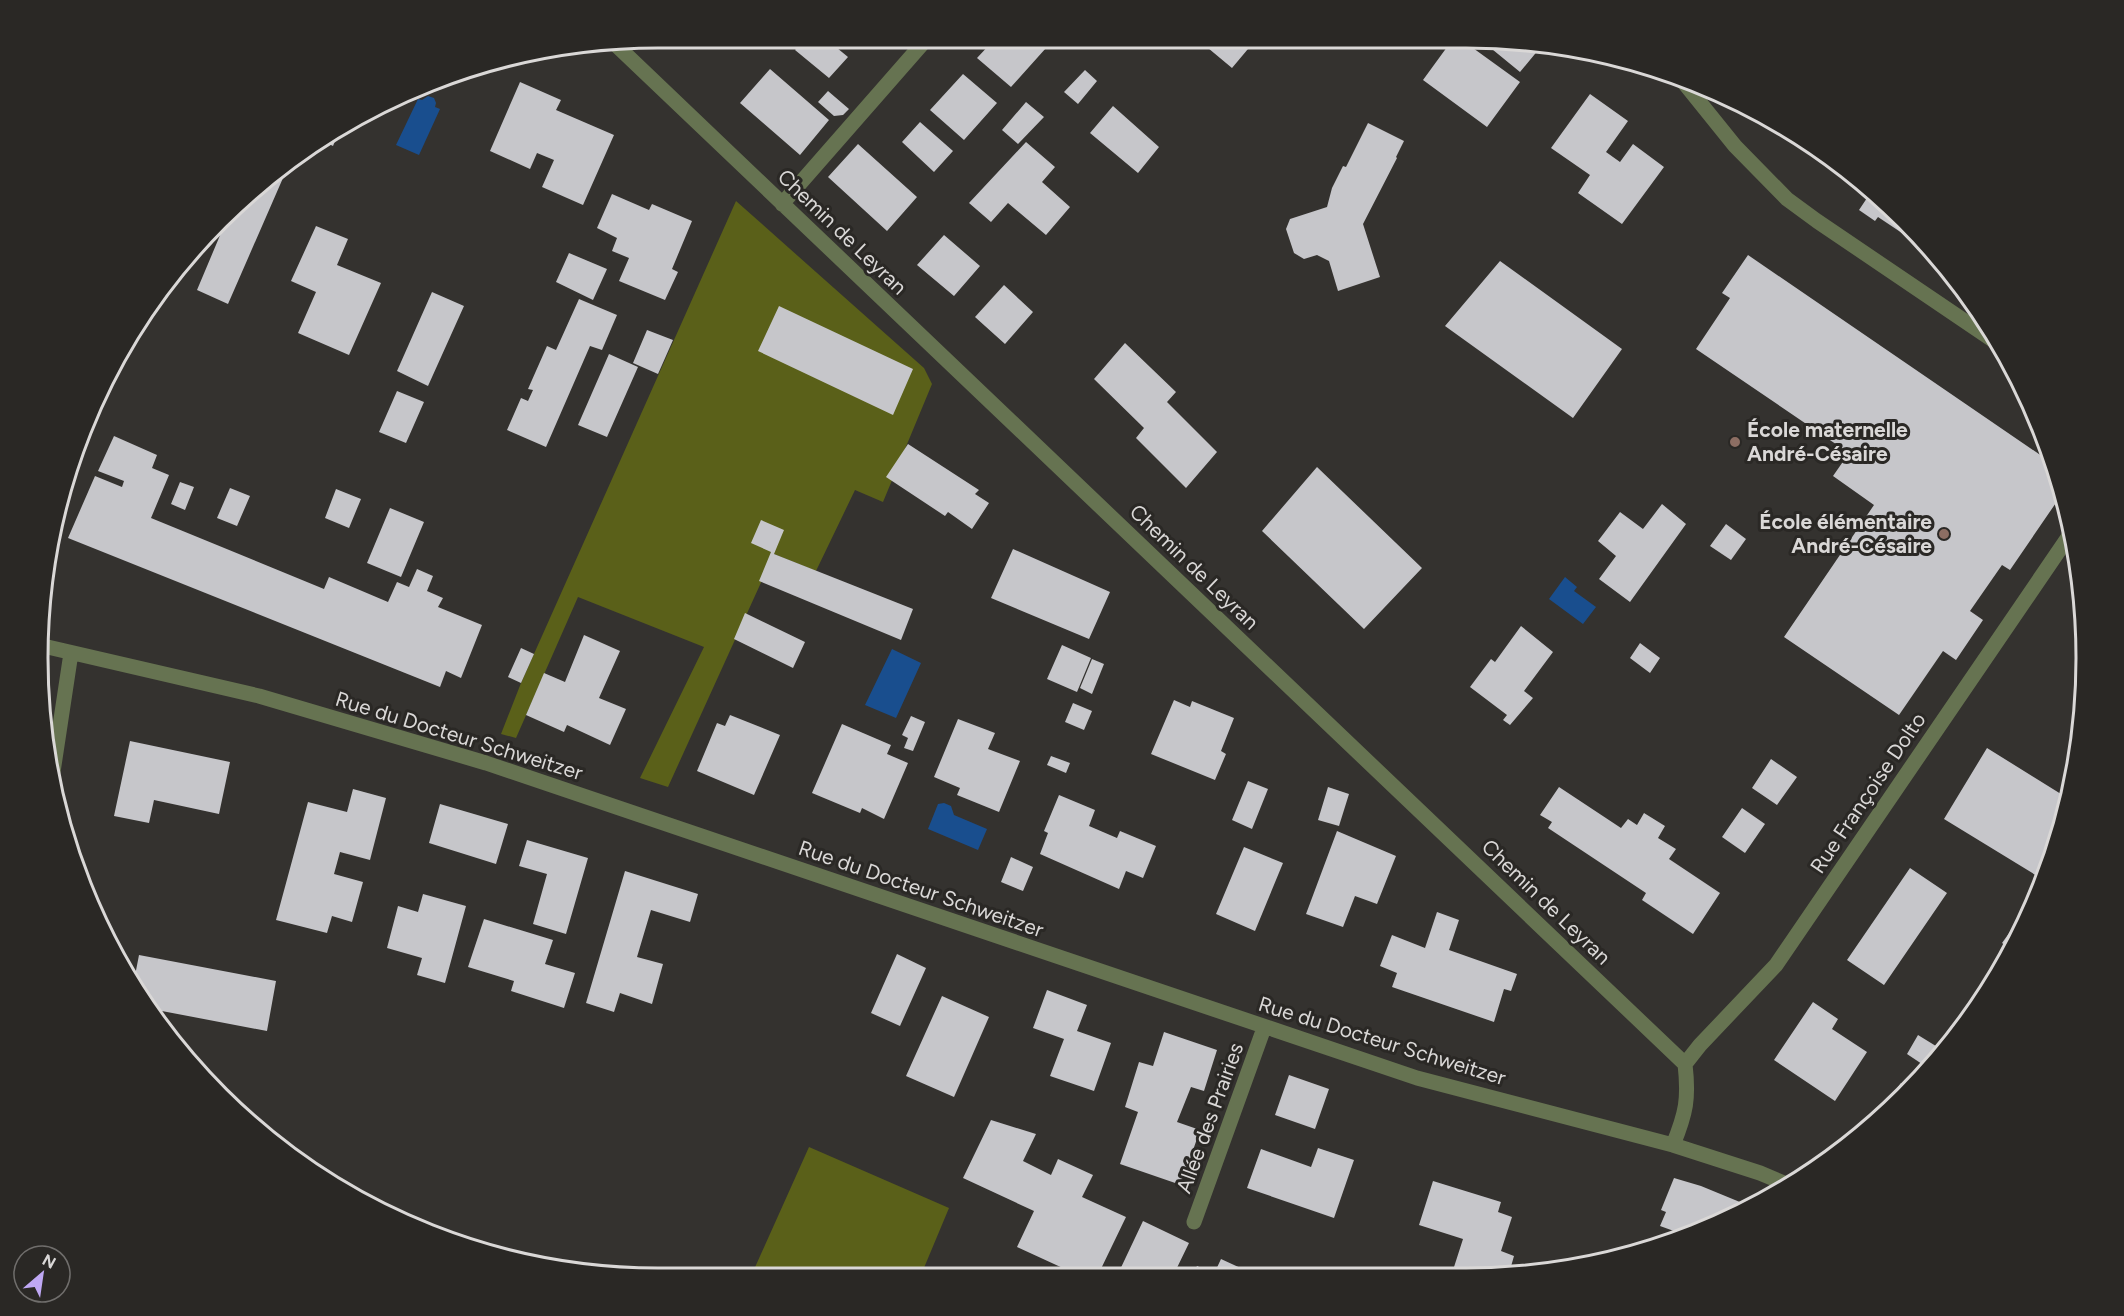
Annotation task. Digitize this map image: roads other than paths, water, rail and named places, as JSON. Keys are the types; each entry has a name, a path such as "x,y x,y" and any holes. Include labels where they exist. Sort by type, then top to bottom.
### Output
{"street":[{"path":"783,204 919,48"},
{"name":"Chemin de Leyran","path":"620,49 1685,1064"},
{"path":"1690,91 1735,146 1787,199 1981,332"},
{"name":"Rue Françoise Dolto","path":"1685,1064 1700,1045 1776,965 2065,542"},
{"name":"Rue du Docteur Schweitzer","path":"48,647 259,696 486,763 1417,1078 1673,1145 1779,1181"},
{"path":"55,751 71,653"},
{"name":"Allée des Prairies","path":"1194,1222 1264,1028"},
{"path":"1673,1145 1684,1116 1688,1091 1685,1064"}],"water":[{"path":"428,96 434,98 435,107 440,109 419,155 396,145 418,99 422,100"},
{"path":"1565,577 1577,587 1574,591 1596,607 1583,624 1549,599"},
{"path":"892,649 921,663 896,718 865,705"},
{"path":"944,803 951,806 954,815 987,829 978,850 928,829 938,804"}],"place":[{"name":"École maternelle André-Césaire","path":"1735,442"},
{"name":"École élémentaire André-Césaire","path":"1944,534"}]}
